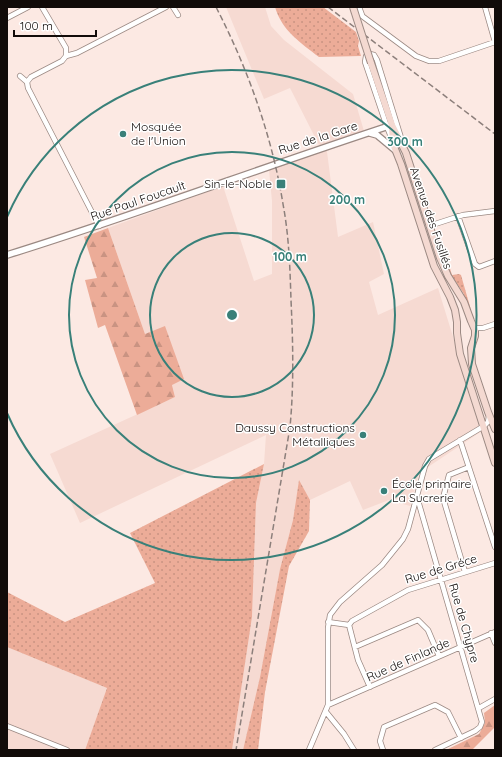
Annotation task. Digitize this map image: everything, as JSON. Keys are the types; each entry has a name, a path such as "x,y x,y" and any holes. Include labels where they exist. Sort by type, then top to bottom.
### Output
{"main road":[{"path":"351,7 371,63 389,126"},
{"name":"Avenue des Fusillés","path":"389,126 393,144 433,262 455,310 458,329"},
{"name":"Avenue des Fusillés","path":"389,126 407,156 443,265 464,302 474,332 471,350 472,364 495,430"},
{"path":"458,338 462,342 466,343 474,332 464,324 458,329 457,334 461,357 495,463"}],"street":[{"path":"7,18 28,7"},
{"path":"42,7 66,48 66,56"},
{"path":"27,82 31,77 62,61 66,56 77,53 160,8 166,7"},
{"path":"174,7 178,15"},
{"path":"351,7 355,9 358,7 364,18"},
{"path":"351,7 416,56 429,62 439,61 495,42 485,7"},
{"name":"Avenue des Fusillés","path":"389,126 365,62 366,56 370,54 374,55 377,60 400,134 402,146"},
{"path":"20,76 27,82 28,88 99,226"},
{"name":"Rue de la Gare","path":"275,164 389,126"},
{"name":"Rue de la Gare","path":"367,133 377,135 396,152"},
{"name":"Rue Paul Foucault","path":"7,255 99,226 275,164"},
{"path":"429,226 458,216 495,211"},
{"path":"458,216 475,264 479,267 495,261"},
{"path":"474,332 495,324"},
{"path":"308,750 328,705 328,622 331,612 380,568 403,539 408,529 425,466 429,459 484,426 488,422 489,416"},
{"path":"460,440 495,547"},
{"path":"465,572 443,498 449,475 469,467"},
{"name":"Rue de Chypre","path":"417,497 482,720 481,725 477,730 461,738"},
{"name":"Rue de Gréce","path":"349,625 354,620 406,590 495,563"},
{"path":"355,647 418,620 428,630 439,656"},
{"path":"328,622 349,625 358,660 370,687"},
{"path":"493,632 495,644"},
{"name":"Rue de Finlande","path":"328,705 493,632"},
{"path":"479,708 495,699"},
{"path":"383,750 380,743 384,728 435,705 448,712 461,738 434,750"},
{"path":"326,712 346,736 354,750"},
{"path":"7,726 67,750"}],"shaded area":[{"path":"226,7 265,7 271,26 284,40 353,94 364,131 326,144 338,237 373,222 384,274 369,282 378,315 438,288 482,431 419,473 410,506 389,500 363,510 350,481 310,500 299,481 293,520 280,569 260,677 243,750 232,750 252,617 256,503 264,464 266,435 80,523 50,454 175,397 172,385 145,334 108,228 223,186 254,281 272,274 272,201 269,170 322,151 290,88 264,99"},
{"path":"7,647 107,688 85,750 7,750"}],"green space":[{"path":"275,7 323,7 356,32 361,56 319,57 287,30"},
{"path":"108,228 145,334 165,326 184,379 172,385 175,397 137,415 105,325 98,328 85,280 97,278 84,237"},
{"path":"441,249 445,252 452,275 461,275 471,310 463,295 464,294 447,268 449,267 443,253 441,253"},
{"path":"264,464 256,503 252,617 232,750 85,750 107,688 7,647 7,592 65,622 155,583 130,533"},
{"path":"299,480 310,500 309,531 289,566 265,692 258,750 243,750 260,677 280,569 293,520"},
{"path":"495,705 495,727 473,749 446,750 479,734 485,723 484,713"}],"railway":[{"path":"216,7 228,30 248,79 272,153 287,228 290,264 292,332 293,380 290,427 236,750"},
{"path":"328,7 495,134"}],"place":[{"name":"Mosquée de l'Union","path":"123,134"},
{"name":"Sin-le-Noble","path":"281,184"},
{"name":"Daussy Constructions Métalliques","path":"363,435"},
{"name":"École primaire La Sucrerie","path":"384,491"}]}
